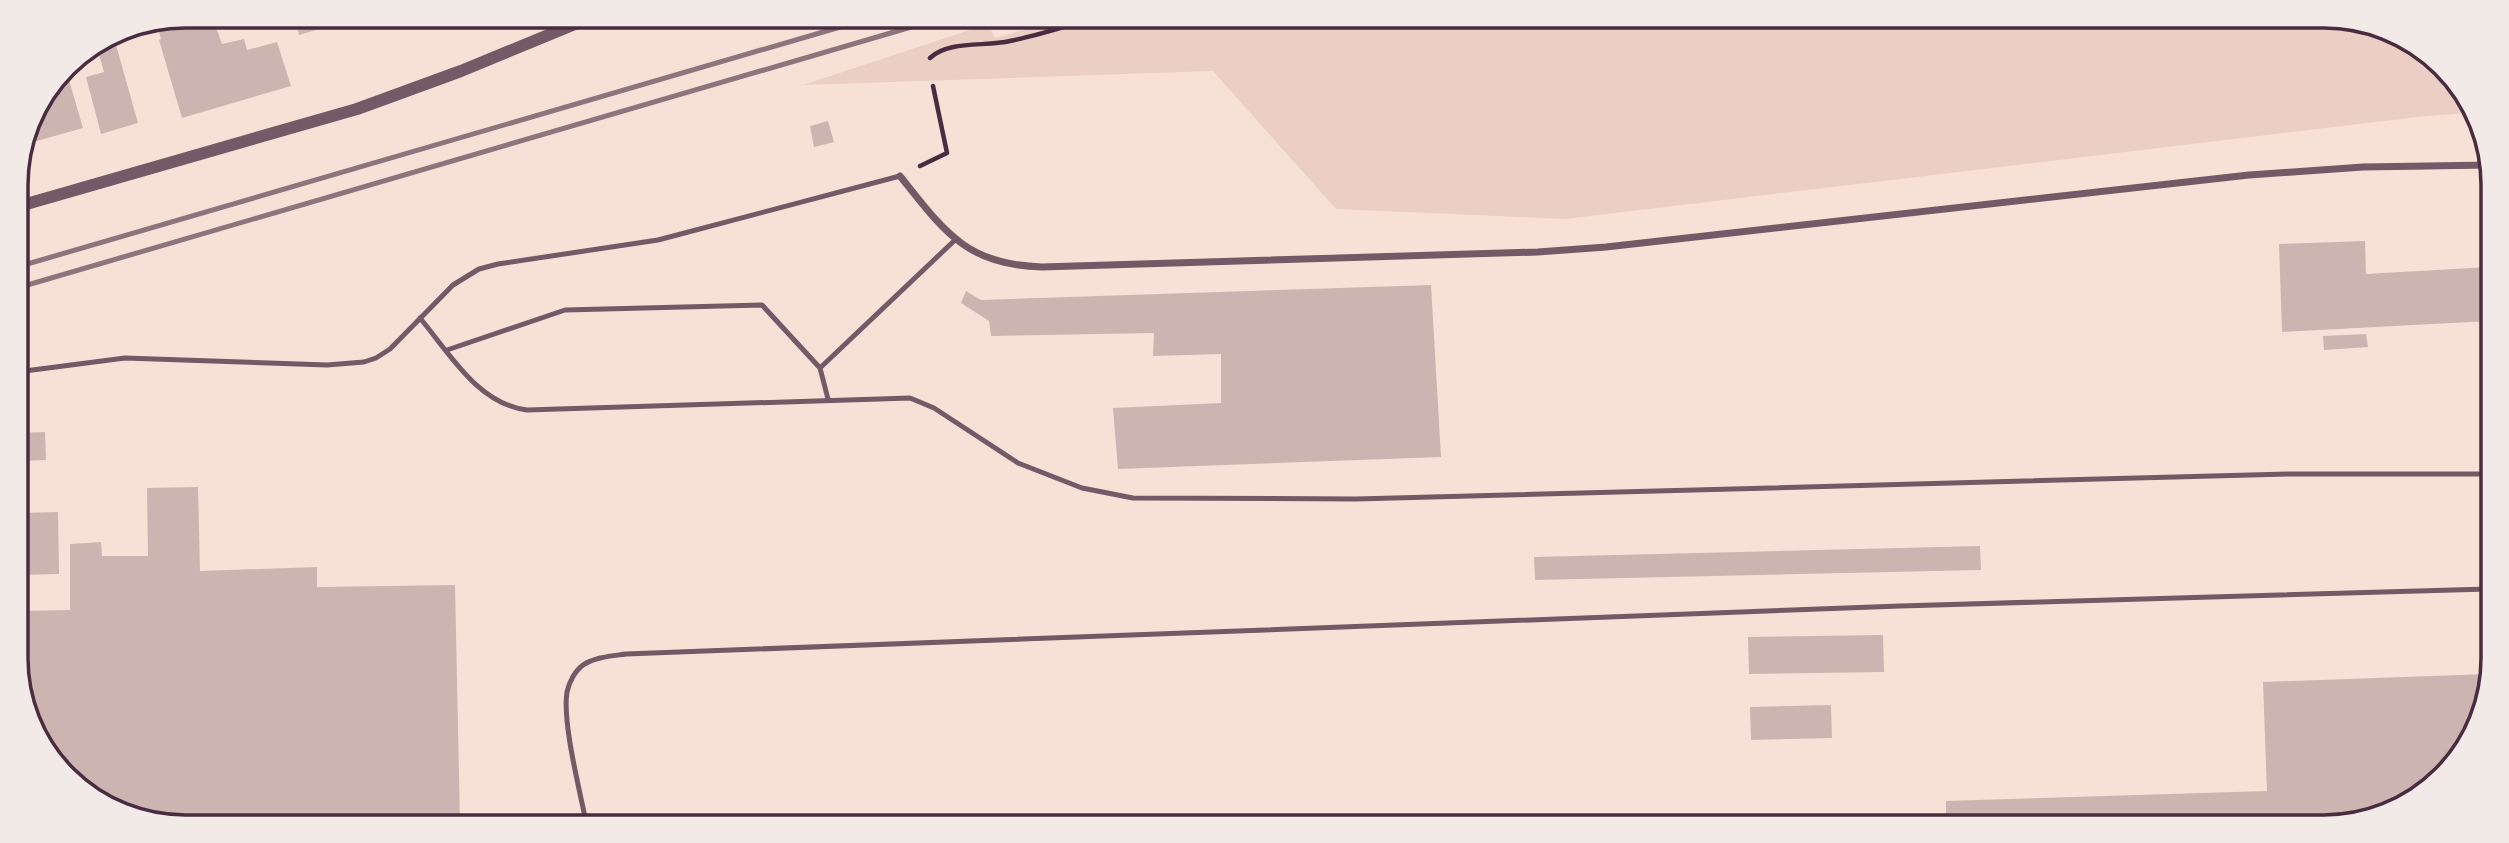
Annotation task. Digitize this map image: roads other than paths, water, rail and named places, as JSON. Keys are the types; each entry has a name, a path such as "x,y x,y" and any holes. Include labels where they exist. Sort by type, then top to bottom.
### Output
{"street":[{"path":"28,204 356,109 472,67 566,28"},
{"path":"900,176 938,224 955,240 985,257 1025,267 1513,253 1606,247 2249,176 2362,167 2480,165"}],"lane":[{"path":"28,371 125,358 327,365 356,363 376,358 390,349 453,285 479,270 498,264 658,240 900,176"},
{"path":"820,369 955,240"},
{"path":"447,350 565,310 762,305 820,369 828,400"},
{"path":"420,318 482,391 503,405 527,410 910,398 934,408 1018,463 1082,488 1133,498 1356,499 2274,474 2481,474"},
{"path":"585,815 570,733 567,692 573,675 584,664 604,657 626,654 1900,606 2481,589"}],"railway":[{"path":"28,264 837,28"},
{"path":"28,285 908,28"}]}
